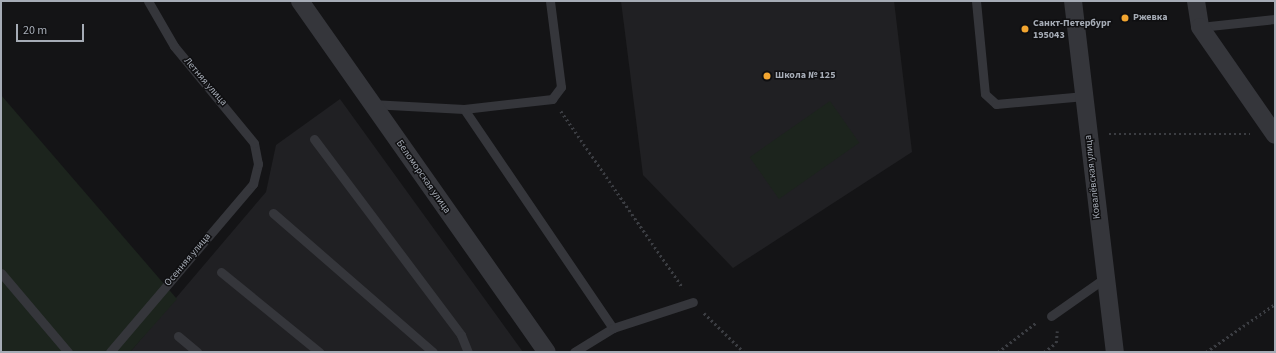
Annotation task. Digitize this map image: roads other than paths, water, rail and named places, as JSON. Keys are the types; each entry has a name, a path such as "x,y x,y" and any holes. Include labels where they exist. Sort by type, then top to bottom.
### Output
{"street":[{"name":"Ковалёвская улица","path":"1073,1 1115,352"},
{"path":"1196,1 1200,27 1275,134"},
{"name":"Беломорская улица","path":"305,2 370,104 547,352"}],"lane":[{"name":"Летняя улица","path":"148,1 174,46 254,143 258,164"},
{"path":"370,104 464,109 552,98 561,87 550,1"},
{"path":"976,1 985,94 996,104 1084,96"},
{"path":"1200,27 1275,19"},
{"path":"464,109 613,328"},
{"path":"314,139 461,335 468,352"},
{"name":"Осенняя улица","path":"110,352 253,184 258,164"},
{"path":"273,213 433,352"},
{"path":"221,272 319,352"},
{"path":"1,273 68,352"},
{"path":"1051,316 1105,278"},
{"path":"574,352 613,328 693,302"},
{"path":"178,336 197,352"}],"place":[{"name":"Ржевка","path":"1125,18"},
{"name":"Санкт-Петербург 195043","path":"1025,29"},
{"name":"Школа № 125","path":"767,76"}]}
